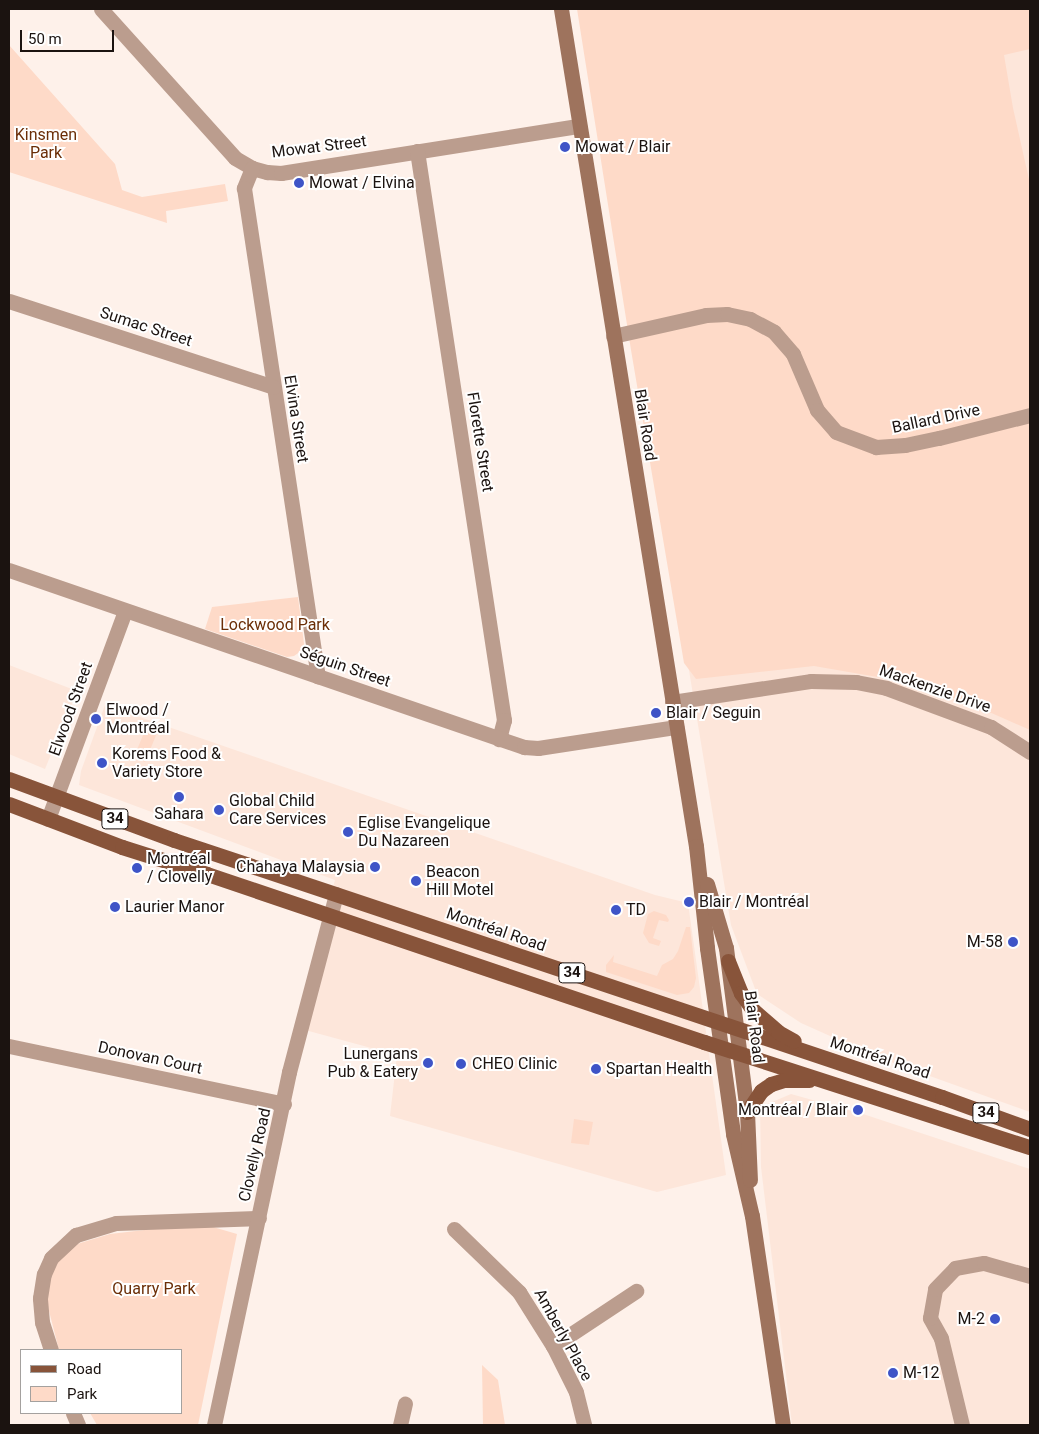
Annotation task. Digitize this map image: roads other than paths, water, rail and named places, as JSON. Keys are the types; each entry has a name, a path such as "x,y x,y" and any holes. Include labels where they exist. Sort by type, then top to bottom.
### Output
{"main road":[{"name":"Blair Road","path":"561,9 696,846 707,948 732,1134 752,1216"},
{"name":"Montréal Road","path":"9,779 214,853 1030,1129"},
{"name":"34","path":"9,804 122,848 206,874 740,1053 1030,1147"},
{"name":"Blair Road","path":"696,846 728,961 746,1112 752,1216 783,1425"},
{"path":"206,874 214,853"},
{"path":"728,961 741,993 758,1016 778,1032 838,1063"},
{"path":"746,1112 761,1091 771,1084 784,1080 821,1079"},
{"path":"1004,1138 1030,1154"}],"street":[{"name":"Mowat Street","path":"101,9 235,158 252,168 281,173 579,126"},
{"name":"Florette Street","path":"417,151 504,720 499,739"},
{"name":"Elvina Street","path":"252,168 244,188 318,676"},
{"name":"Sumac Street","path":"9,301 273,387"},
{"name":"Ballard Drive","path":"613,336 706,315 727,314 750,319 774,332 793,354 817,410 836,432 876,447 931,440 1030,415"},
{"name":"Séguin Street","path":"9,570 524,747 538,748 676,727"},
{"name":"Elwood Street","path":"48,819 125,610"},
{"name":"Mackenzie Drive","path":"672,702 811,681 856,682 886,688 992,727 1030,752"},
{"name":"Clovelly Road","path":"214,1425 290,1072 336,894"},
{"name":"Donovan Court","path":"9,1046 284,1104"},
{"path":"51,1349 42,1322 40,1298 44,1274 51,1258 76,1235 116,1223 259,1218"},
{"name":"Amberly Place","path":"454,1229 519,1292 553,1346 576,1392 584,1425"},
{"path":"962,1425 942,1338 930,1318 935,1289 955,1268 984,1263 1030,1276"},
{"path":"553,1346 636,1291"},
{"path":"400,1425 405,1404"}],"place":[{"name":"Mowat / Blair","path":"565,147"},
{"name":"Mowat / Elvina","path":"299,183"},
{"name":"Blair / Seguin","path":"656,713"},
{"name":"Elwood / Montréal","path":"96,719"},
{"name":"Korems Food & Variety Store","path":"102,763"},
{"name":"Sahara","path":"179,797"},
{"name":"Global Child Care Services","path":"219,810"},
{"name":"Eglise Evangelique Du Nazareen","path":"348,832"},
{"name":"Chahaya Malaysia","path":"375,867"},
{"name":"Montréal / Clovelly","path":"137,868"},
{"name":"Beacon Hill Motel","path":"416,881"},
{"name":"Blair / Montréal","path":"689,902"},
{"name":"Laurier Manor","path":"115,907"},
{"name":"TD","path":"616,910"},
{"name":"M-58","path":"1013,942"},
{"name":"Lunergans Pub & Eatery","path":"428,1063"},
{"name":"CHEO Clinic","path":"461,1064"},
{"name":"Spartan Health","path":"596,1069"},
{"name":"Montréal / Blair","path":"858,1110"},
{"name":"M-2","path":"995,1319"},
{"name":"M-12","path":"893,1373"}],"park label":[{"name":"Kinsmen Park","path":"46,144"},
{"name":"Lockwood Park","path":"275,625"},
{"name":"Quarry Park","path":"154,1289"}]}
